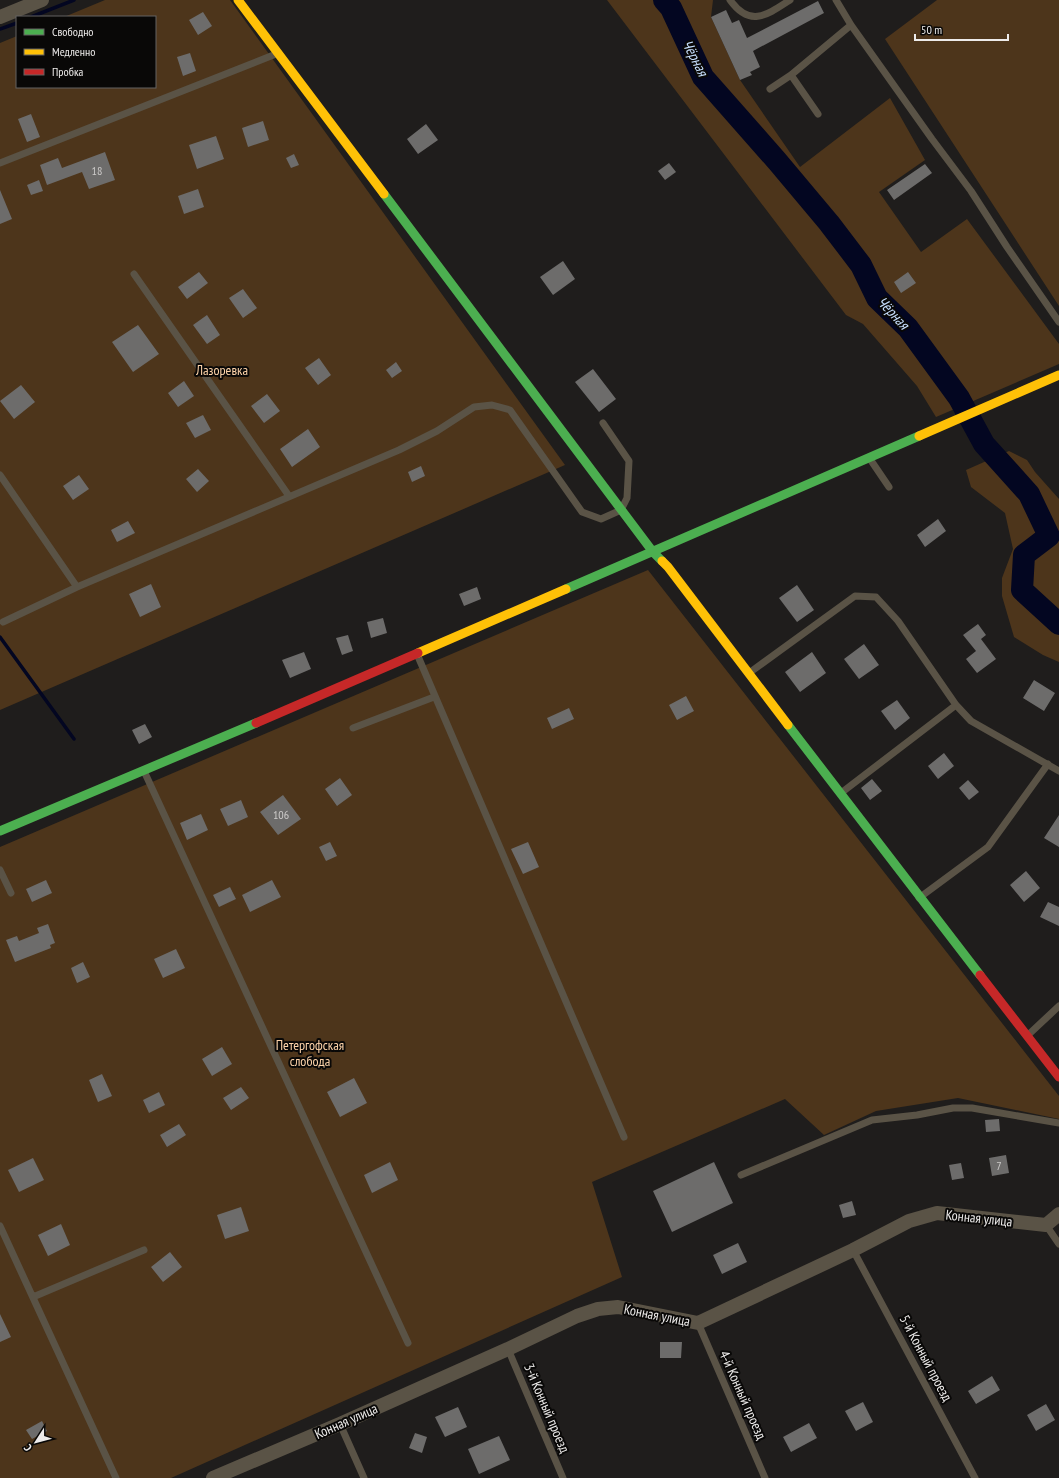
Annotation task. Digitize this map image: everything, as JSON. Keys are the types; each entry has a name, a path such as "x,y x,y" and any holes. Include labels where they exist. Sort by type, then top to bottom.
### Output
{"street":[{"path":"0,17 42,0"},
{"path":"238,0 653,552 668,567 839,794 1059,1077"},
{"path":"0,831 653,552 1059,374"},
{"name":"Конная улица","path":"213,1478 340,1424 508,1349 577,1316 598,1309 618,1307 698,1323 853,1250 909,1221 937,1213 1046,1226"},
{"path":"1046,1226 1059,1214"}],"lane":[{"path":"730,0 741,13 752,17 764,16 790,0"},
{"path":"836,0 851,25 971,191 1007,247 1059,322"},
{"path":"770,89 791,75 851,25"},
{"path":"0,163 278,53"},
{"path":"791,75 818,114"},
{"path":"134,274 290,496"},
{"path":"2,622 77,587 399,450 437,431 474,407 492,405 510,410 582,512 601,518 622,510 626,498 630,461 603,423"},
{"path":"869,457 889,487"},
{"path":"0,475 77,587"},
{"path":"748,674 855,596 876,597 898,621 956,705 971,721 1059,771"},
{"path":"416,654 624,1137"},
{"path":"353,728 434,697"},
{"path":"839,794 956,705"},
{"path":"919,898 988,847 1048,764"},
{"path":"144,770 408,1343"},
{"path":"0,870 11,893"},
{"path":"1027,1036 1059,1006"},
{"path":"741,1174 872,1120 917,1115 953,1108 972,1108 1059,1123"},
{"path":"0,1226 116,1478"},
{"path":"1046,1226 1059,1244"},
{"path":"33,1297 144,1250"},
{"name":"5-й Конный проезд","path":"853,1250 975,1478"},
{"name":"4-й Конный проезд","path":"698,1323 765,1478"},
{"name":"3-й Конный проезд","path":"508,1349 563,1478"},
{"path":"340,1424 364,1478"}],"green space":[{"name":"Лазоревка","path":"105,0 230,0 565,465 0,710 0,43 16,36 16,88 156,88 156,16 66,16"},
{"path":"607,0 713,0 711,17 740,80 800,167 890,98 925,160 879,192 921,252 967,219 1059,344 1059,364 936,417 917,386 863,324 846,315"},
{"path":"937,0 1059,0 1059,306 885,39"},
{"path":"1009,451 1027,460 1035,472 1059,499 1059,662 1043,655 1014,637 1002,596 1002,578 1013,549 1005,513 971,487 966,470"},
{"name":"Петергофская слобода","path":"648,570 1059,1096 1059,1119 958,1098 876,1111 824,1135 785,1099 592,1182 622,1277 171,1478 0,1478 0,847"}],"building":[{"path":"818,1 824,13 753,51 760,67 750,72 752,75 740,80 711,17 726,10 732,23 739,20 747,38"},
{"path":"203,12 212,26 198,35 189,20"},
{"path":"190,53 196,71 183,76 177,57"},
{"path":"31,114 40,137 27,142 18,119"},
{"path":"263,121 269,140 248,147 242,128"},
{"path":"426,124 438,140 418,154 407,139"},
{"path":"216,136 224,159 197,169 189,145"},
{"path":"105,152 115,180 89,189 82,172 47,185 40,165 58,158 62,168"},
{"path":"294,154 299,165 291,168 286,158"},
{"path":"669,163 676,172 665,180 658,171"},
{"path":"925,164 932,173 894,200 887,190"},
{"path":"39,180 43,191 31,195 27,185"},
{"path":"198,189 204,207 184,214 178,196"},
{"path":"0,190 12,219 0,224"},
{"path":"563,261 575,279 553,295 540,277"},
{"path":"199,272 208,283 187,299 178,287"},
{"path":"908,272 916,283 901,293 894,282"},
{"path":"243,289 257,308 243,318 229,298"},
{"path":"207,315 220,335 207,344 193,325"},
{"path":"138,325 159,354 133,372 112,342"},
{"path":"319,358 331,375 318,385 305,368"},
{"path":"396,362 402,371 392,378 386,370"},
{"path":"593,369 616,399 599,412 575,382"},
{"path":"184,381 194,396 178,407 168,393"},
{"path":"21,385 35,402 14,419 0,401"},
{"path":"267,394 280,411 264,423 251,406"},
{"path":"203,415 211,430 195,438 186,423"},
{"path":"308,429 320,447 292,467 280,449"},
{"path":"421,466 425,476 412,482 408,472"},
{"path":"198,469 209,481 197,492 186,479"},
{"path":"79,475 89,489 73,500 63,486"},
{"path":"938,519 946,531 925,547 917,535"},
{"path":"128,521 135,533 117,542 111,530"},
{"path":"151,584 161,607 140,617 129,594"},
{"path":"797,585 814,610 797,622 779,598"},
{"path":"477,587 481,599 464,606 459,594"},
{"path":"383,618 387,633 371,638 367,622"},
{"path":"978,624 986,635 981,639 996,659 977,673 966,659 976,651 963,635"},
{"path":"348,635 353,651 342,655 336,638"},
{"path":"864,644 879,665 859,679 844,659"},
{"path":"304,652 311,669 290,678 282,660"},
{"path":"812,652 826,673 800,692 785,672"},
{"path":"1034,680 1055,693 1044,711 1023,698"},
{"path":"686,696 694,711 677,720 669,705"},
{"path":"897,700 910,718 895,730 881,711"},
{"path":"569,708 574,719 552,729 547,718"},
{"path":"145,724 152,737 139,744 132,730"},
{"path":"944,753 954,766 938,779 928,766"},
{"path":"340,778 352,795 337,806 325,789"},
{"path":"872,779 882,791 870,800 861,788"},
{"path":"968,780 979,792 969,800 959,788"},
{"path":"283,795 301,819 278,835 260,812"},
{"path":"241,800 248,817 228,826 220,809"},
{"path":"201,814 208,830 187,840 180,823"},
{"path":"1059,815 1059,847 1044,838"},
{"path":"330,842 337,856 326,861 319,847"},
{"path":"528,842 539,867 523,874 511,849"},
{"path":"1026,871 1040,888 1024,902 1010,885"},
{"path":"46,880 52,893 32,902 26,889"},
{"path":"272,880 281,897 250,912 242,895"},
{"path":"230,887 236,899 219,907 213,895"},
{"path":"1048,902 1059,907 1059,926 1040,917"},
{"path":"48,924 55,943 50,945 51,948 15,962 6,940 17,936 19,941 39,933 37,928"},
{"path":"176,949 185,968 163,978 154,959"},
{"path":"83,962 90,977 77,983 71,968"},
{"path":"222,1047 232,1064 212,1076 202,1059"},
{"path":"102,1074 112,1096 98,1102 89,1080"},
{"path":"354,1078 367,1103 340,1117 327,1092"},
{"path":"241,1087 249,1098 231,1110 223,1098"},
{"path":"159,1092 165,1105 149,1113 143,1100"},
{"path":"999,1119 1000,1131 986,1132 985,1120"},
{"path":"179,1124 186,1135 167,1147 160,1135"},
{"path":"1006,1155 1009,1173 992,1176 989,1158"},
{"path":"33,1158 44,1180 19,1192 8,1170"},
{"path":"390,1162 398,1180 372,1193 364,1175"},
{"path":"714,1162 733,1203 672,1232 653,1191"},
{"path":"961,1163 964,1178 952,1180 949,1165"},
{"path":"852,1201 856,1215 843,1218 839,1205"},
{"path":"241,1207 249,1231 225,1239 217,1215"},
{"path":"61,1224 70,1245 48,1256 38,1235"},
{"path":"738,1243 747,1262 722,1274 713,1255"},
{"path":"170,1252 182,1267 163,1282 151,1267"},
{"path":"0,1314 11,1337 0,1342"},
{"path":"660,1342 682,1342 681,1358 660,1358"},
{"path":"992,1376 1000,1390 976,1404 968,1391"},
{"path":"863,1402 873,1422 856,1431 845,1411"},
{"path":"1046,1404 1055,1420 1036,1431 1027,1415"},
{"path":"458,1407 467,1427 445,1437 435,1417"},
{"path":"42,1421 47,1431 32,1439 26,1430"},
{"path":"809,1423 817,1438 791,1452 783,1437"},
{"path":"415,1433 427,1437 422,1453 409,1448"},
{"path":"499,1436 510,1460 479,1474 468,1449"}],"waterway":[{"path":"34,16 74,0"},
{"name":"Чёрная","path":"664,0 671,8 703,77 829,223 861,265 877,298 908,328 959,398 984,444 1029,494 1049,536 1024,555 1022,590 1059,624"},
{"path":"0,29 16,23"},
{"path":"0,637 74,739"}],"traffic: fast":[{"path":"384,194 653,552 662,561"},
{"path":"566,589 919,436"},
{"path":"0,831 256,723"},
{"path":"788,725 980,975"}],"traffic: slow":[{"path":"238,0 384,194"},
{"path":"919,436 1059,375"},
{"path":"662,561 788,725"},
{"path":"418,653 566,589"}],"traffic: jam":[{"path":"256,723 418,653"},
{"path":"980,975 1059,1077"}]}
